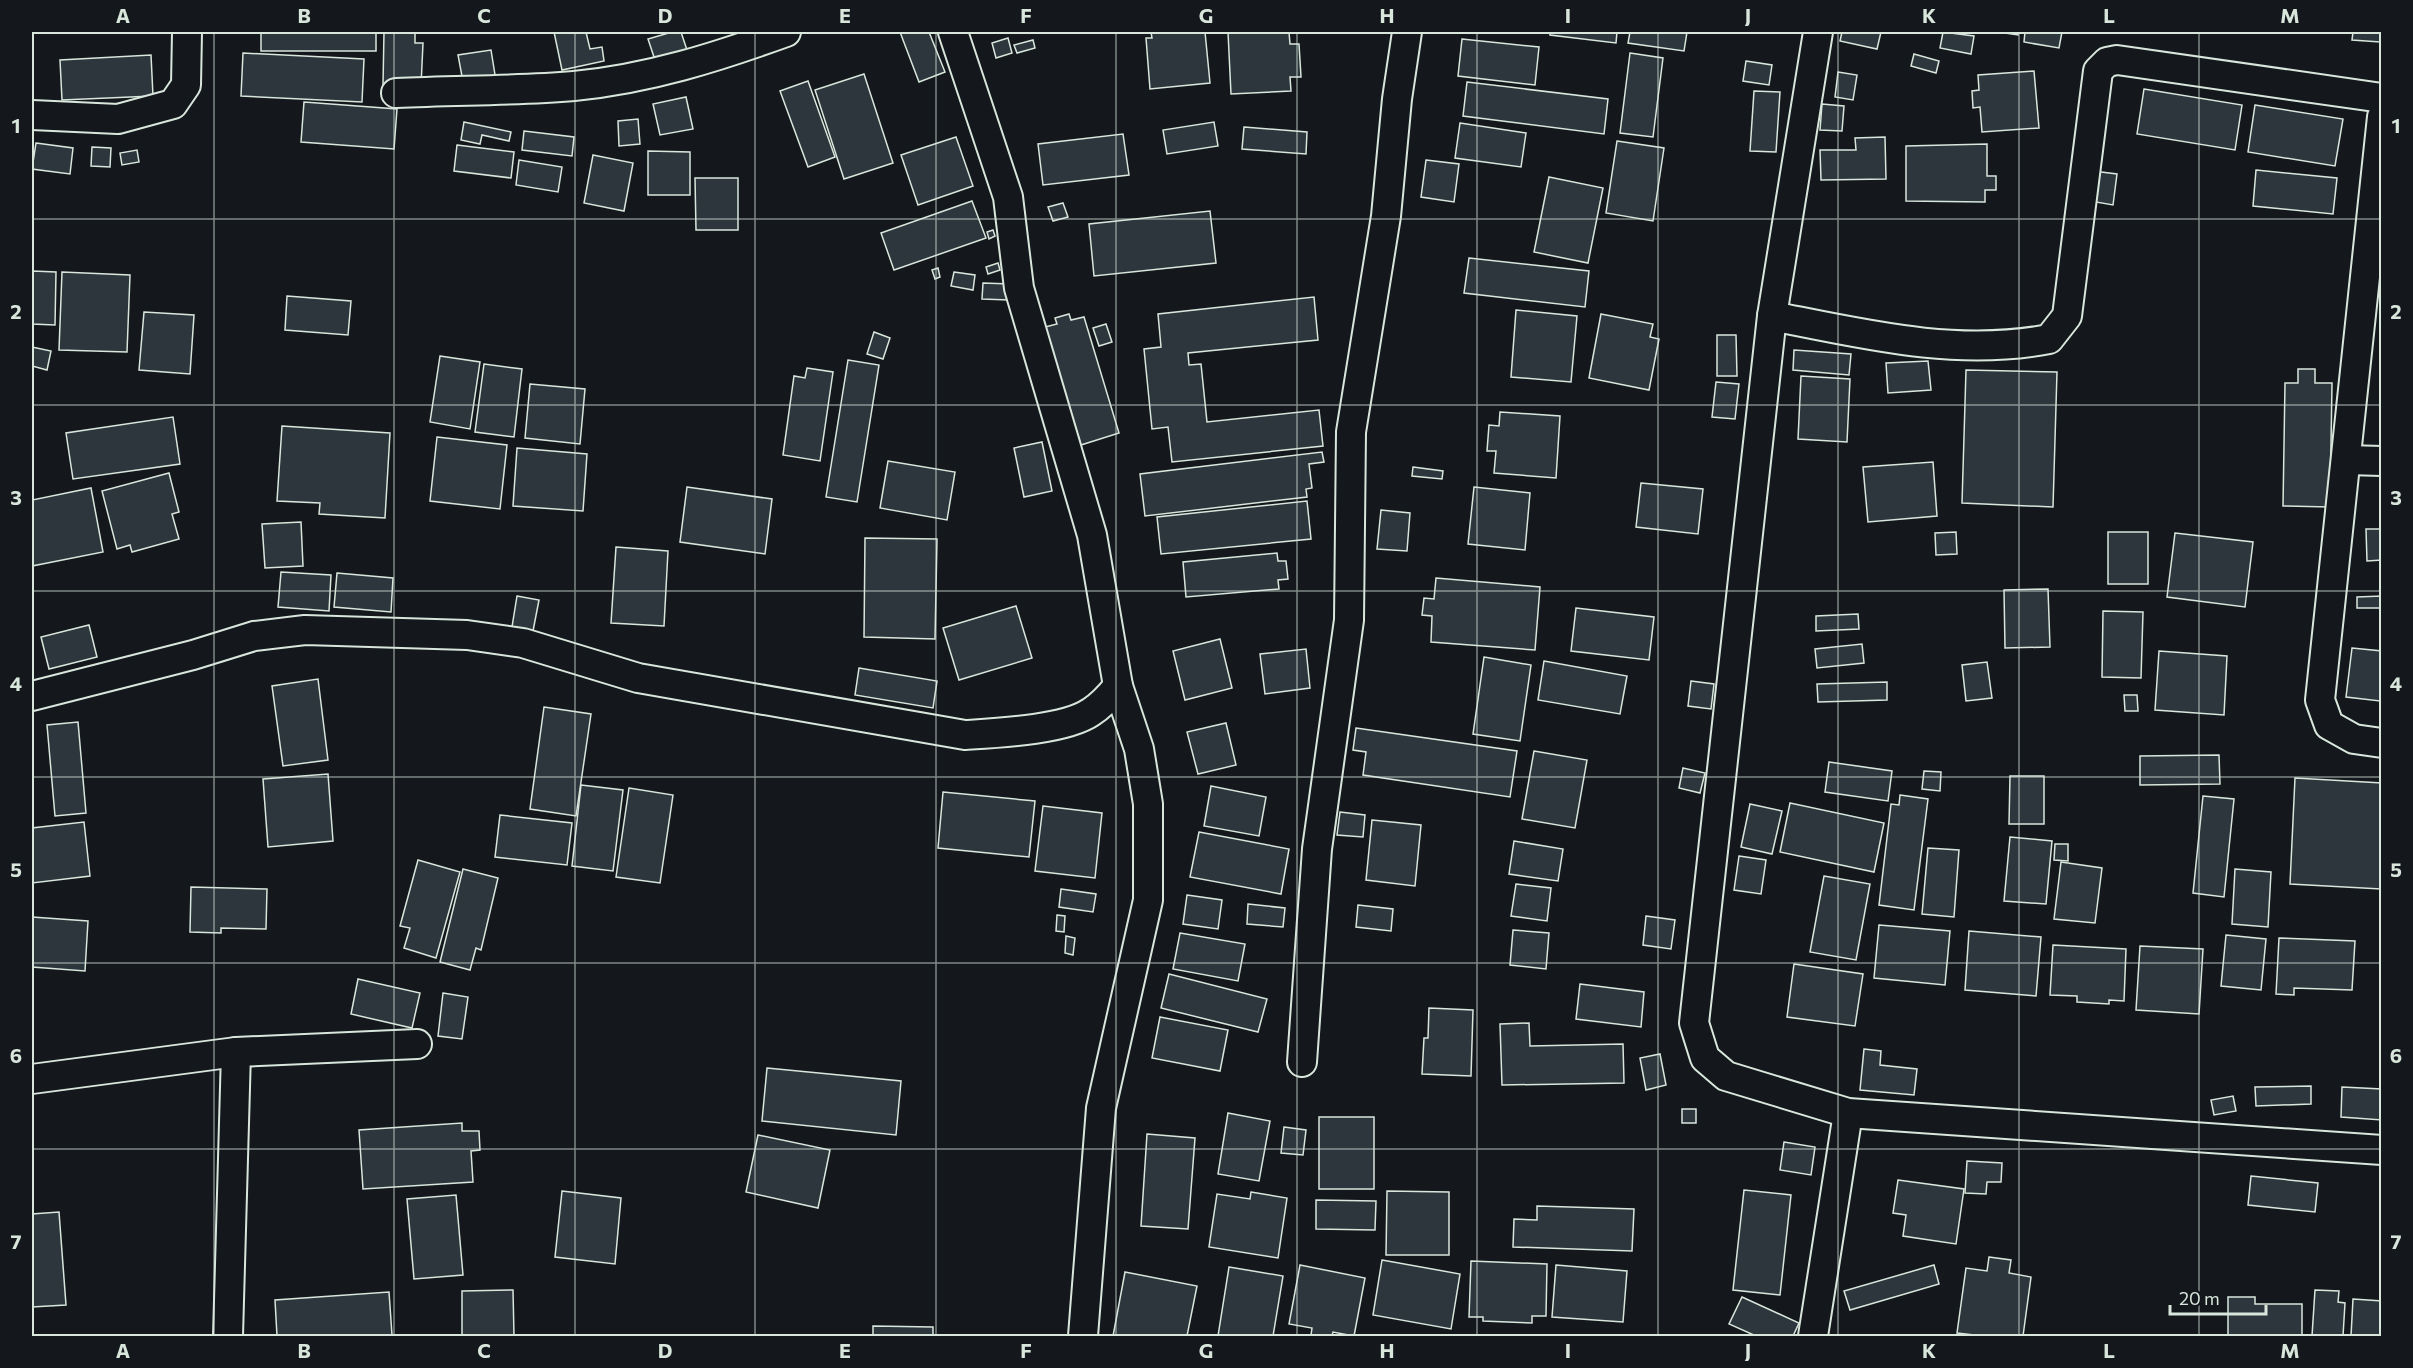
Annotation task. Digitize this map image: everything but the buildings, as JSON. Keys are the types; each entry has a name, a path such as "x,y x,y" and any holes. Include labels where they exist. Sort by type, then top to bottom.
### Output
{"street":[{"path":"32,115 118,119 173,104 186,85 187,32"},
{"path":"396,93 575,86 648,74 713,58 786,32"},
{"path":"953,32 1008,197 1018,288 1092,535 1118,686 1139,749 1148,804 1148,900 1101,1108 1083,1336"},
{"path":"1302,1062 1317,849 1349,620 1351,432 1386,216 1397,99 1407,32"},
{"path":"1818,32 1772,316 1694,1023 1705,1058 1726,1076 1848,1113 2382,1150"},
{"path":"1772,316 1904,342 2011,346 2049,339 2067,316 2098,71 2108,62 2117,60 2382,99"},
{"path":"2382,117 2320,700 2329,725 2354,739 2382,743"},
{"path":"2347,460 2382,460"},
{"path":"32,696 193,655 254,636 305,630 467,635 512,641 638,678 965,735 1014,732 1070,721 1090,714 1118,686"},
{"path":"32,1079 236,1052 417,1044"},
{"path":"228,1336 236,1052"},
{"path":"1813,1336 1848,1113"}]}
